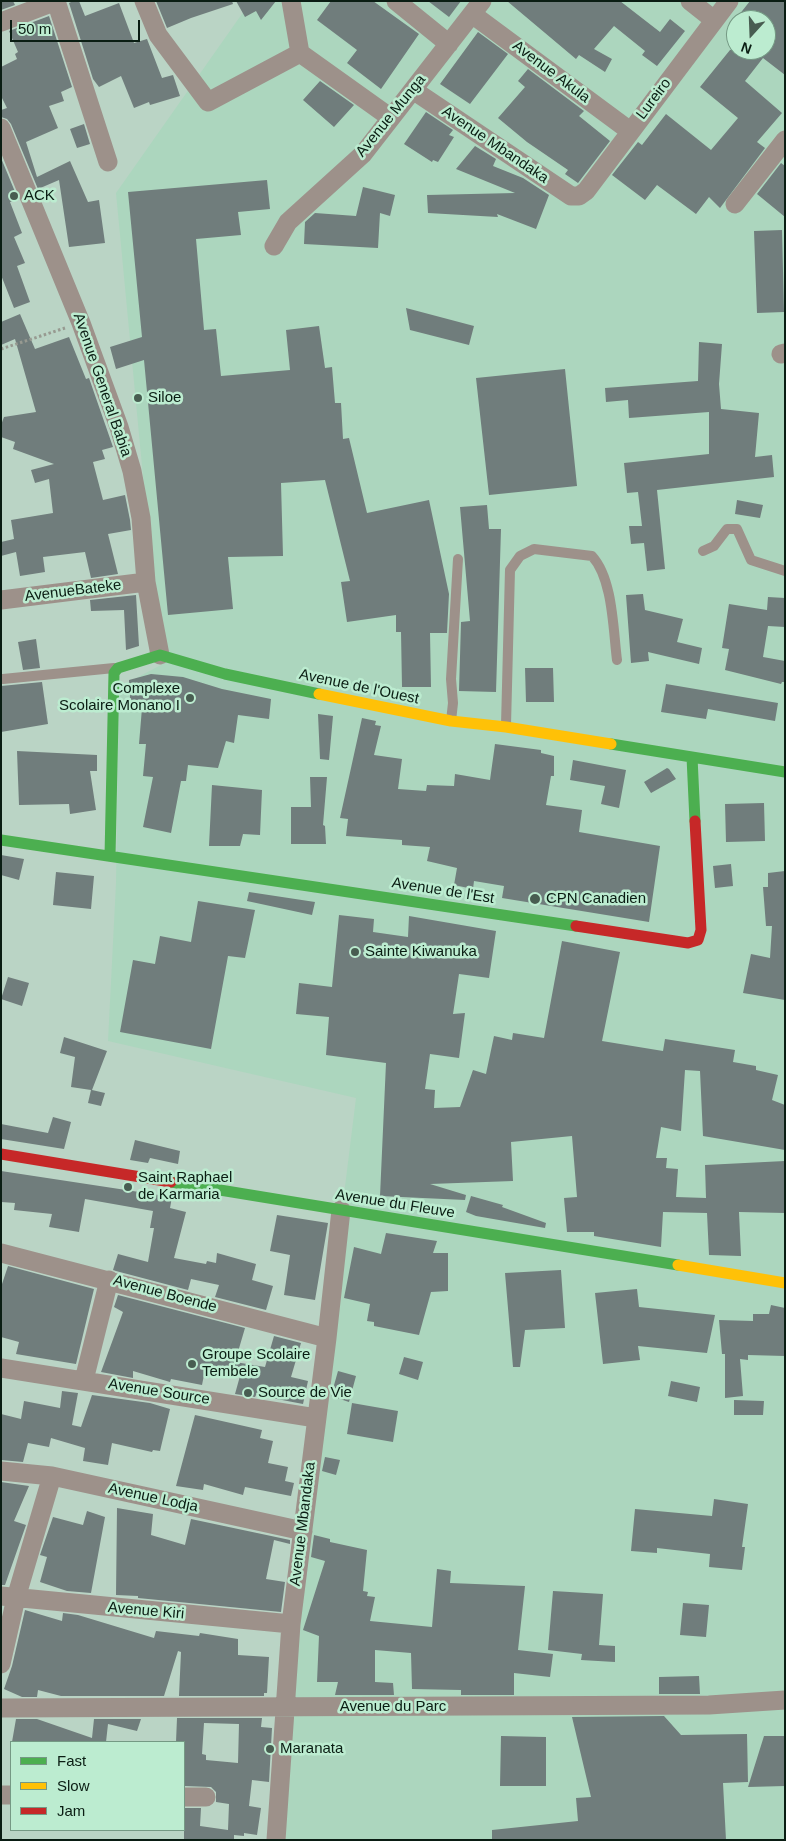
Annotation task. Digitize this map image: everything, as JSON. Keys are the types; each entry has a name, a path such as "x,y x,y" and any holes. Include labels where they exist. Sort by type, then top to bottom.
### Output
{"street":[{"path":"1,22 56,1 108,162"},
{"path":"144,1 158,35 208,102 300,52"},
{"path":"291,1 300,52 391,118"},
{"path":"396,1 449,44"},
{"path":"690,1 714,20"},
{"name":"Lureiro","path":"579,196 586,191 729,1"},
{"name":"Avenue Munga","path":"274,246 288,222 363,154 477,8"},
{"name":"Avenue Akula","path":"477,8 630,131"},
{"name":"Avenue Mbandaka","path":"413,90 571,196 579,196"},
{"name":"Avenue General Babia","path":"1,128 7,155 81,323 119,427 132,471 140,518 146,582 160,654"},
{"path":"735,204 785,140"},
{"name":"AvenueBateke","path":"1,600 146,582"},
{"path":"110,856 113,681 118,668 160,654"},
{"name":"Avenue de l'Ouest","path":"160,654 225,674 451,722 506,727 785,772"},
{"name":"Avenue de l'Est","path":"1,840 688,943 698,940 701,930 692,757"},
{"name":"Avenue du Fleuve","path":"1,1154 785,1283"},
{"name":"Avenue Mbandaka","path":"276,1840 283,1707 291,1624 341,1210"},
{"name":"Avenue Boende","path":"1,1253 327,1338"},
{"path":"84,1380 109,1280"},
{"name":"Avenue Source","path":"1,1368 316,1418"},
{"name":"Avenue Lodja","path":"1,1471 52,1476 303,1531"},
{"path":"1,1664 8,1597 52,1476"},
{"name":"Avenue Kiri","path":"8,1597 291,1624"},
{"name":"Avenue du Parc","path":"1,1708 709,1705 785,1700"},
{"path":"185,1797 206,1797"}],"lane":[{"path":"704,551 714,546 727,529 737,529 751,560 785,571"},
{"path":"506,727 510,570 520,556 534,549 592,556 601,566 606,580 617,660"},
{"path":"451,722 453,703 451,679 458,559"},
{"path":"3,679 118,668"}],"path":[{"path":"1,349 81,323"}],"shaded area":[{"path":"251,1 785,1 785,1840 270,1840 280,1710 356,1098 108,1041 116,883 119,687 161,665 116,193"}],"building":[{"path":"1,1 13,1 15,5 1,10"},
{"path":"79,1 85,16 119,3 134,43 147,39 162,78 173,75 180,96 150,105 149,102 134,108 121,76 99,87 93,79 69,3"},
{"path":"156,1 232,1 233,4 167,28"},
{"path":"236,1 276,1 261,20 256,11 245,17"},
{"path":"331,1 373,1 419,34 381,89 347,63 357,50 317,20"},
{"path":"428,1 461,1 449,17"},
{"path":"507,1 620,1 660,32 670,19 685,31 657,66 642,55 645,51 614,26 594,49 612,59 605,72 579,55 576,59"},
{"path":"750,1 785,1 785,75 766,60 776,60 776,10 743,10"},
{"path":"49,16 72,87 61,92 64,101 49,106 58,128 26,142 37,177 70,161 88,202 99,200 105,243 69,247 59,180 38,189 11,124 7,119 1,117 1,110 7,108 1,96 1,67 17,59 15,54 18,52 9,31"},
{"path":"478,32 508,54 470,104 440,84"},
{"path":"726,55 726,60 761,60 745,81 782,113 757,142 765,148 720,208 709,197 696,214 657,185 645,200 612,175 638,142 642,145 666,114 711,150 738,118 700,87"},
{"path":"528,69 584,111 579,116 610,141 578,183 565,174 568,170 527,142 498,118 525,87 518,81"},
{"path":"320,81 354,105 334,127 303,100"},
{"path":"426,112 453,130 449,135 454,137 438,162 433,160 432,162 404,144"},
{"path":"84,124 90,144 77,148 70,129"},
{"path":"475,146 496,159 493,166 523,178 549,195 536,229 497,214 498,217 428,213 427,195 515,193 456,169"},
{"path":"1,158 18,199 10,202 22,233 14,237 25,263 17,266 30,302 14,308 1,275"},
{"path":"781,163 785,166 785,217 757,194"},
{"path":"267,180 270,209 238,212 241,235 196,239 204,330 216,329 221,376 290,370 286,330 319,326 325,368 332,367 335,403 341,403 343,439 349,438 367,513 429,500 449,594 447,633 430,633 431,687 402,687 401,632 396,632 396,615 347,622 341,582 350,581 325,480 281,483 283,556 228,557 233,609 168,615 144,360 116,369 110,347 142,337 128,192"},
{"path":"363,187 395,195 390,216 380,213 378,248 304,244 305,222 315,213 356,216"},
{"path":"782,230 784,312 757,313 754,231"},
{"path":"406,308 474,326 469,345 410,330"},
{"path":"20,314 35,349 69,337 86,379 89,378 113,447 102,450 105,459 93,462 103,500 125,495 130,520 131,530 108,534 118,574 91,578 85,552 43,557 45,572 20,576 16,552 1,556 1,542 14,539 11,520 53,513 49,479 35,483 31,470 54,464 13,449 15,442 1,437 1,425 4,417 36,412 15,339 1,345 1,322"},
{"path":"699,342 722,344 719,384 721,409 759,413 755,457 772,455 774,477 657,490 665,569 647,571 644,543 631,544 629,526 642,526 638,492 627,493 624,463 709,454 709,412 629,418 628,400 606,402 605,388 698,381"},
{"path":"565,369 577,486 489,495 476,378"},
{"path":"737,500 763,505 760,518 735,514"},
{"path":"487,505 489,529 501,529 496,692 459,691 461,622 470,621 460,507"},
{"path":"643,594 645,610 683,619 677,642 702,648 699,664 648,652 649,661 631,663 626,595"},
{"path":"136,595 139,646 126,650 124,610 91,611 90,600"},
{"path":"768,597 785,598 785,627 768,626 763,657 785,661 785,682 781,684 725,670 729,649 722,648 729,604 767,610"},
{"path":"36,639 40,668 23,670 18,642"},
{"path":"525,668 553,668 554,702 526,702"},
{"path":"151,674 183,677 222,689 271,699 269,719 238,715 234,743 226,741 218,768 188,765 186,781 181,781 171,833 143,827 153,777 143,776 146,744 139,744 142,708 129,706 131,687 129,686 129,680"},
{"path":"42,682 48,724 1,732 1,686"},
{"path":"666,684 778,703 775,721 708,709 706,719 661,712"},
{"path":"318,714 333,716 329,760 320,759"},
{"path":"362,718 376,721 375,725 381,726 374,755 402,759 398,789 426,791 427,785 454,786 455,774 490,780 495,744 541,750 541,753 554,756 554,776 551,776 546,805 582,810 579,832 660,846 649,922 502,898 504,886 474,881 473,889 454,885 457,868 427,861 430,847 402,845 402,840 346,836 348,819 340,818"},
{"path":"17,751 97,755 97,771 90,771 96,810 70,814 69,804 19,805"},
{"path":"573,760 626,770 619,808 601,804 605,786 570,780"},
{"path":"667,768 676,779 651,793 644,782"},
{"path":"310,777 327,777 323,825 325,826 326,844 291,844 291,807 311,807"},
{"path":"212,785 262,790 260,835 243,834 240,846 209,846"},
{"path":"764,803 765,841 726,842 725,804"},
{"path":"1,855 24,859 19,880 1,875"},
{"path":"731,864 733,886 715,888 713,866"},
{"path":"785,871 785,1000 743,993 751,954 770,958 772,926 766,926 763,887 768,887 768,873"},
{"path":"56,872 94,876 91,909 53,905"},
{"path":"249,892 315,902 312,915 247,901"},
{"path":"198,901 255,910 245,958 228,956 211,1049 120,1032 133,960 155,964 160,936 191,942"},
{"path":"339,915 374,919 373,932 408,937 409,916 496,931 489,978 459,974 453,1014 465,1013 459,1058 430,1054 425,1089 435,1090 434,1108 460,1107 473,1070 486,1074 494,1036 512,1040 513,1033 544,1038 562,941 620,952 602,1041 663,1051 665,1039 735,1050 733,1062 756,1066 756,1070 778,1075 772,1100 785,1105 785,1150 703,1136 700,1071 685,1070 681,1131 661,1127 656,1158 667,1158 666,1168 678,1169 676,1197 706,1198 705,1165 785,1161 785,1213 739,1212 741,1256 709,1255 707,1213 663,1212 661,1247 594,1236 594,1232 567,1232 564,1198 577,1197 572,1136 511,1142 513,1181 430,1184 466,1195 465,1200 380,1196 386,1063 326,1055 329,1017 296,1014 299,983 332,987"},
{"path":"8,977 29,983 22,1006 1,999"},
{"path":"64,1037 107,1051 92,1090 105,1093 101,1106 88,1103 91,1090 71,1087 75,1057 60,1053"},
{"path":"53,1117 71,1122 64,1149 1,1139 1,1124 48,1133"},
{"path":"135,1140 180,1151 178,1164 150,1158 148,1163 130,1160"},
{"path":"1,1171 172,1197 170,1208 186,1212 174,1258 206,1264 207,1261 216,1263 217,1253 256,1264 252,1280 273,1286 266,1310 215,1297 219,1285 191,1279 188,1290 113,1270 118,1254 148,1262 154,1228 150,1228 153,1211 85,1199 79,1232 49,1227 52,1214 14,1210 15,1203 1,1202"},
{"path":"471,1196 503,1205 502,1207 546,1223 545,1228 476,1216 466,1212"},
{"path":"277,1215 328,1223 315,1300 284,1295 290,1255 270,1251"},
{"path":"386,1233 437,1241 433,1253 448,1253 448,1291 431,1292 419,1335 374,1326 374,1322 367,1321 370,1304 344,1298 354,1247 381,1254"},
{"path":"8,1266 94,1289 76,1364 16,1354 19,1342 1,1337 1,1287"},
{"path":"561,1270 565,1328 525,1330 520,1367 513,1367 505,1273"},
{"path":"637,1289 639,1307 715,1315 707,1353 638,1346 640,1360 603,1364 595,1293"},
{"path":"118,1295 245,1328 235,1362 265,1367 274,1336 301,1343 291,1377 308,1381 303,1404 256,1395 255,1397 235,1394 240,1376 205,1370 202,1385 171,1379 170,1382 133,1371 133,1378 101,1372 123,1312 114,1307"},
{"path":"771,1305 785,1308 785,1356 748,1355 748,1360 740,1359 743,1396 725,1398 725,1354 722,1354 719,1320 753,1321 753,1314 769,1314"},
{"path":"404,1357 423,1362 418,1380 399,1374"},
{"path":"338,1371 356,1376 349,1402 331,1396"},
{"path":"671,1381 700,1387 697,1402 668,1396"},
{"path":"62,1391 78,1393 72,1425 81,1427 92,1395 150,1403 170,1409 160,1451 153,1450 152,1452 112,1443 108,1465 83,1461 85,1448 51,1438 49,1447 28,1443 23,1462 1,1460 1,1414 21,1419 24,1401 60,1408"},
{"path":"734,1400 764,1401 763,1415 734,1415"},
{"path":"352,1403 398,1411 393,1442 347,1434"},
{"path":"195,1415 262,1430 260,1438 273,1441 268,1463 288,1467 285,1481 294,1483 291,1496 245,1487 243,1495 204,1484 203,1490 176,1486"},
{"path":"325,1457 340,1460 336,1475 322,1471"},
{"path":"1,1482 29,1486 14,1521 26,1525 5,1585 1,1585"},
{"path":"714,1499 748,1504 742,1547 745,1547 742,1570 709,1567 710,1554 657,1548 657,1553 631,1551 635,1509 712,1516"},
{"path":"117,1508 153,1514 151,1535 185,1545 191,1519 290,1540 290,1544 274,1540 266,1579 285,1582 281,1612 116,1595"},
{"path":"87,1511 105,1517 91,1593 67,1591 40,1582 47,1557 40,1555 53,1517 83,1525"},
{"path":"314,1535 330,1539 330,1542 367,1550 363,1591 368,1592 367,1596 375,1597 370,1621 432,1627 437,1569 451,1571 450,1583 525,1586 518,1650 553,1654 550,1677 514,1673 514,1695 461,1695 461,1690 412,1689 411,1653 375,1650 375,1682 393,1683 394,1695 335,1695 338,1682 317,1682 319,1636 303,1630 325,1561 311,1557"},
{"path":"553,1591 603,1594 599,1645 615,1646 615,1662 581,1660 582,1654 548,1650"},
{"path":"683,1603 709,1605 706,1637 680,1635"},
{"path":"25,1610 62,1621 63,1613 78,1615 154,1638 156,1631 199,1636 200,1633 238,1639 238,1655 269,1657 267,1693 264,1693 264,1696 179,1696 181,1652 178,1651 164,1696 61,1696 38,1690 37,1697 22,1697 4,1689 12,1666"},
{"path":"699,1676 700,1694 659,1694 659,1677"},
{"path":"664,1716 681,1735 747,1734 748,1782 723,1783 726,1840 492,1840 492,1830 578,1821 576,1798 591,1797 572,1717"},
{"path":"177,1718 262,1718 261,1727 272,1728 269,1782 252,1780 249,1806 261,1808 257,1835 244,1833 244,1836 234,1835 234,1840 184,1840 185,1808 201,1808 200,1826 228,1830 229,1804 216,1802 216,1792 211,1787 185,1786 185,1741 176,1741","holes":["204,1723 239,1724 238,1763 206,1760 206,1755 202,1754"]},
{"path":"16,1719 37,1719 92,1738 94,1719 141,1719 137,1731 108,1724 106,1741 12,1741"},
{"path":"501,1736 546,1737 546,1786 500,1786"},
{"path":"764,1736 785,1736 785,1786 748,1787"}],"traffic: fast":[{"path":"110,856 114,673 118,668 160,655 225,674 319,694"},
{"path":"611,744 785,772"},
{"path":"692,757 695,821"},
{"path":"1,840 576,926"},
{"path":"171,1182 678,1265"}],"traffic: slow":[{"path":"319,694 451,721 506,727 611,744"},
{"path":"678,1265 785,1283"}],"traffic: jam":[{"path":"576,926 688,943 698,940 701,930 695,821"},
{"path":"1,1154 171,1182"}],"place":[{"name":"ACK","path":"14,196"},
{"name":"Siloe","path":"138,398"},
{"name":"Complexe Scolaire Monano I","path":"190,698"},
{"name":"CPN Canadien","path":"535,899"},
{"name":"Sainte Kiwanuka","path":"355,952"},
{"name":"Saint Raphael de Karmaria","path":"128,1187"},
{"name":"Groupe Scolaire Tembele","path":"192,1364"},
{"name":"Source de Vie","path":"248,1393"},
{"name":"Maranata","path":"270,1749"}]}
